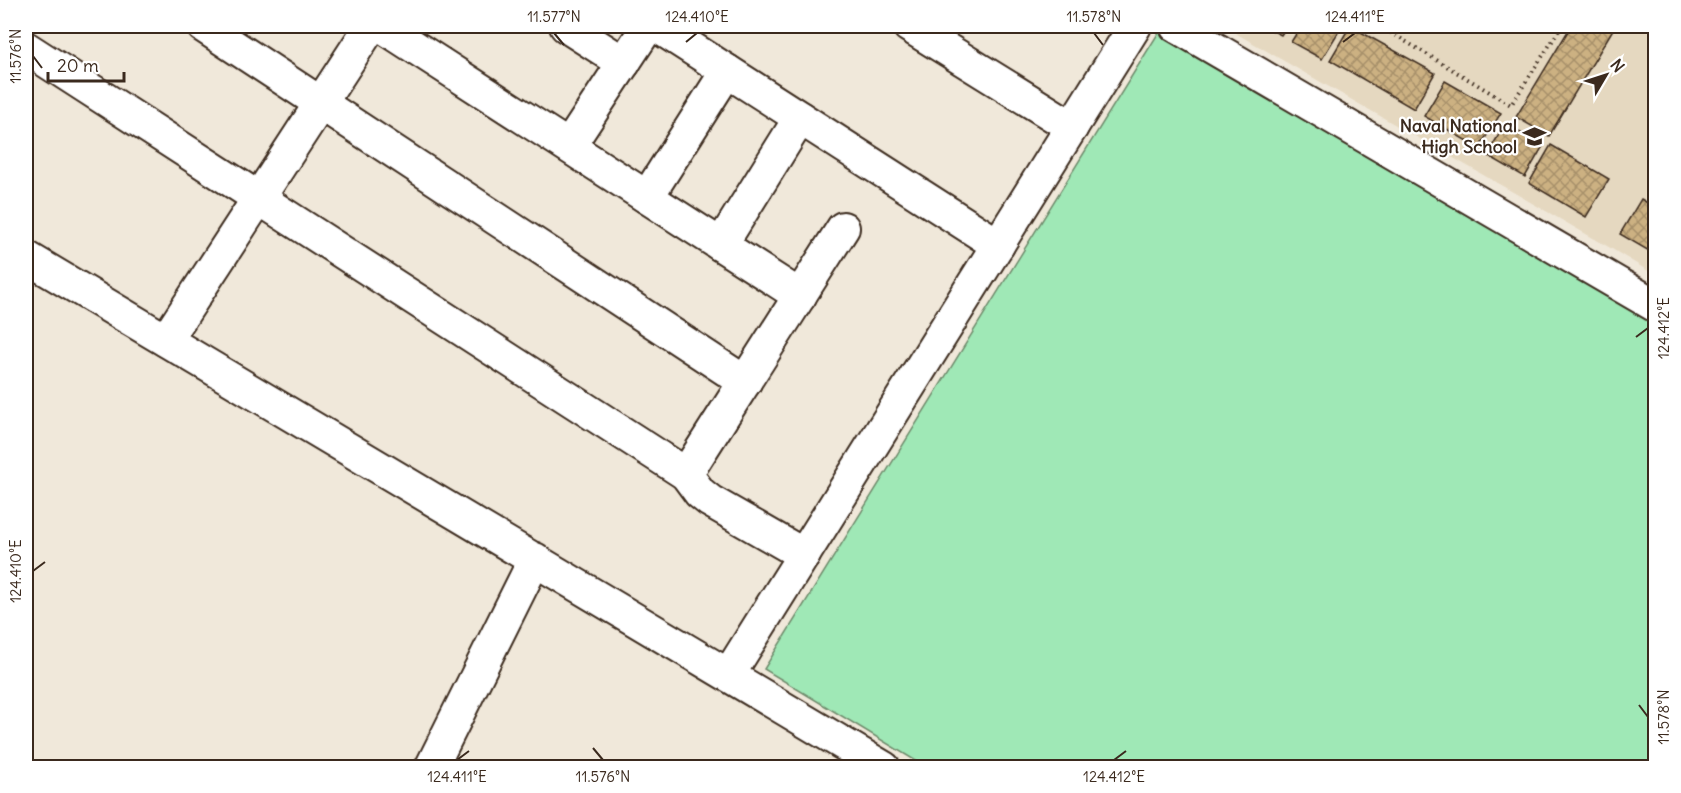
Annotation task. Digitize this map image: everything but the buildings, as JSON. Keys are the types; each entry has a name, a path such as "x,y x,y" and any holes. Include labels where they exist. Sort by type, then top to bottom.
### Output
{"street":[{"path":"203,26 745,382"},
{"path":"166,340 371,26"},
{"path":"382,26 800,296"},
{"path":"566,26 624,63"},
{"path":"569,146 648,26"},
{"path":"657,26 998,245"},
{"path":"909,26 1072,127"},
{"path":"729,674 1135,26"},
{"path":"1176,26 1656,306"},
{"path":"26,48 686,474 700,493 710,501 804,555"},
{"path":"647,197 727,71"},
{"path":"721,245 800,118"},
{"path":"686,474 843,228"},
{"path":"26,257 884,768"},
{"path":"431,768 535,560"}],"path":[{"path":"1380,26 1511,105 1562,26"}],"shaded area":[{"name":"Naval National High School","path":"1223,26 1655,26 1655,275 1607,246"}],"green space":[{"path":"1159,32 1655,323 1655,767 926,767 764,669"}],"place":[{"name":"Naval National High School","path":"1535,136"}]}
